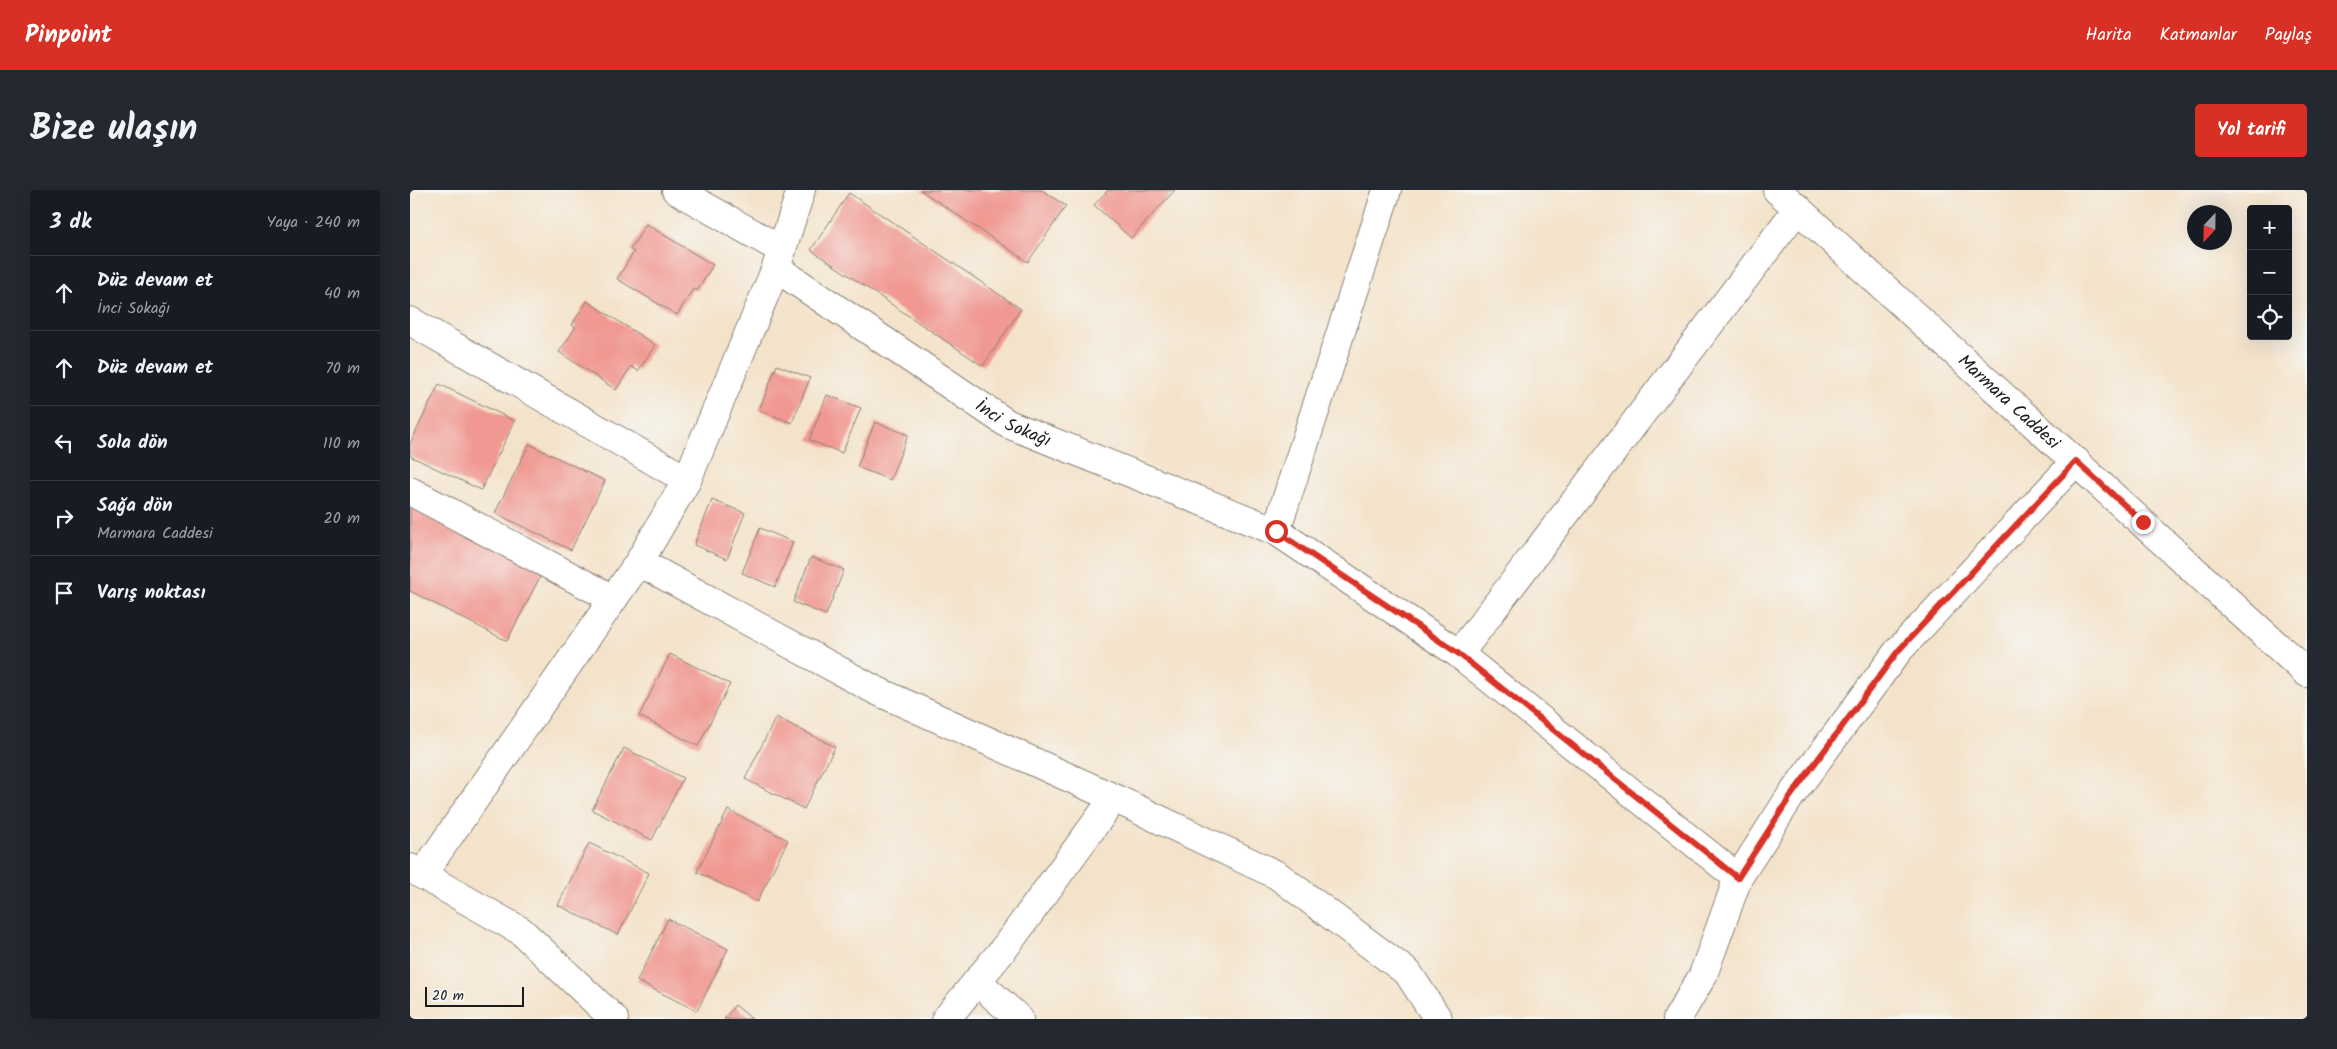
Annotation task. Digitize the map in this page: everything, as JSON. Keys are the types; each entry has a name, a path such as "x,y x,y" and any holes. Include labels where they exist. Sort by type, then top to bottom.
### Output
{"street":[{"name":"İnci Sokağı","path":"676,190 779,259 1008,424 1276,531 1459,654 1738,878"},
{"path":"614,1019 521,931 416,871 639,562 687,480 779,259 801,190"},
{"path":"1276,531 1386,190"},
{"name":"Marmara Caddesi","path":"1777,190 2307,673"},
{"path":"1459,654 1798,208"},
{"path":"410,321 687,480"},
{"path":"1677,1019 1703,975 1738,878 1790,797 1898,651 2076,461"},
{"path":"410,491 613,599"},
{"path":"639,562 875,690 1114,798 1277,875 1408,973 1438,1019"},
{"path":"946,1019 1006,946 1114,798"},
{"path":"977,981 1019,1019"}],"building":[{"path":"920,190 1042,190 1066,206 1028,262"},
{"path":"1108,190 1175,190 1131,238 1094,205"},
{"path":"849,193 1021,309 983,366 811,250"},
{"path":"646,224 713,265 697,291 693,289 677,315 617,279 634,252 630,250"},
{"path":"587,301 655,345 638,371 631,366 616,390 559,352 576,327 572,325"},
{"path":"777,365 810,378 792,423 759,410"},
{"path":"439,384 515,421 481,490 410,456 410,444"},
{"path":"827,395 861,408 842,453 809,440"},
{"path":"875,422 908,435 890,480 857,467"},
{"path":"529,444 605,481 571,550 495,513"},
{"path":"712,500 745,513 727,559 694,545"},
{"path":"410,503 543,571 507,641 410,591"},
{"path":"760,528 793,542 775,587 742,573"},
{"path":"811,557 844,570 826,615 793,602"},
{"path":"670,654 730,684 698,746 639,716"},
{"path":"776,717 835,747 804,809 745,779"},
{"path":"624,748 683,778 652,840 592,810"},
{"path":"728,810 788,840 757,902 697,872"},
{"path":"589,843 649,873 618,935 558,905"},
{"path":"668,919 728,949 697,1011 637,981"},
{"path":"735,1005 752,1019 724,1019"}],"route":[{"path":"1276,531 1459,654 1738,878 1790,797 1898,651 2076,461 2143,522"}]}
